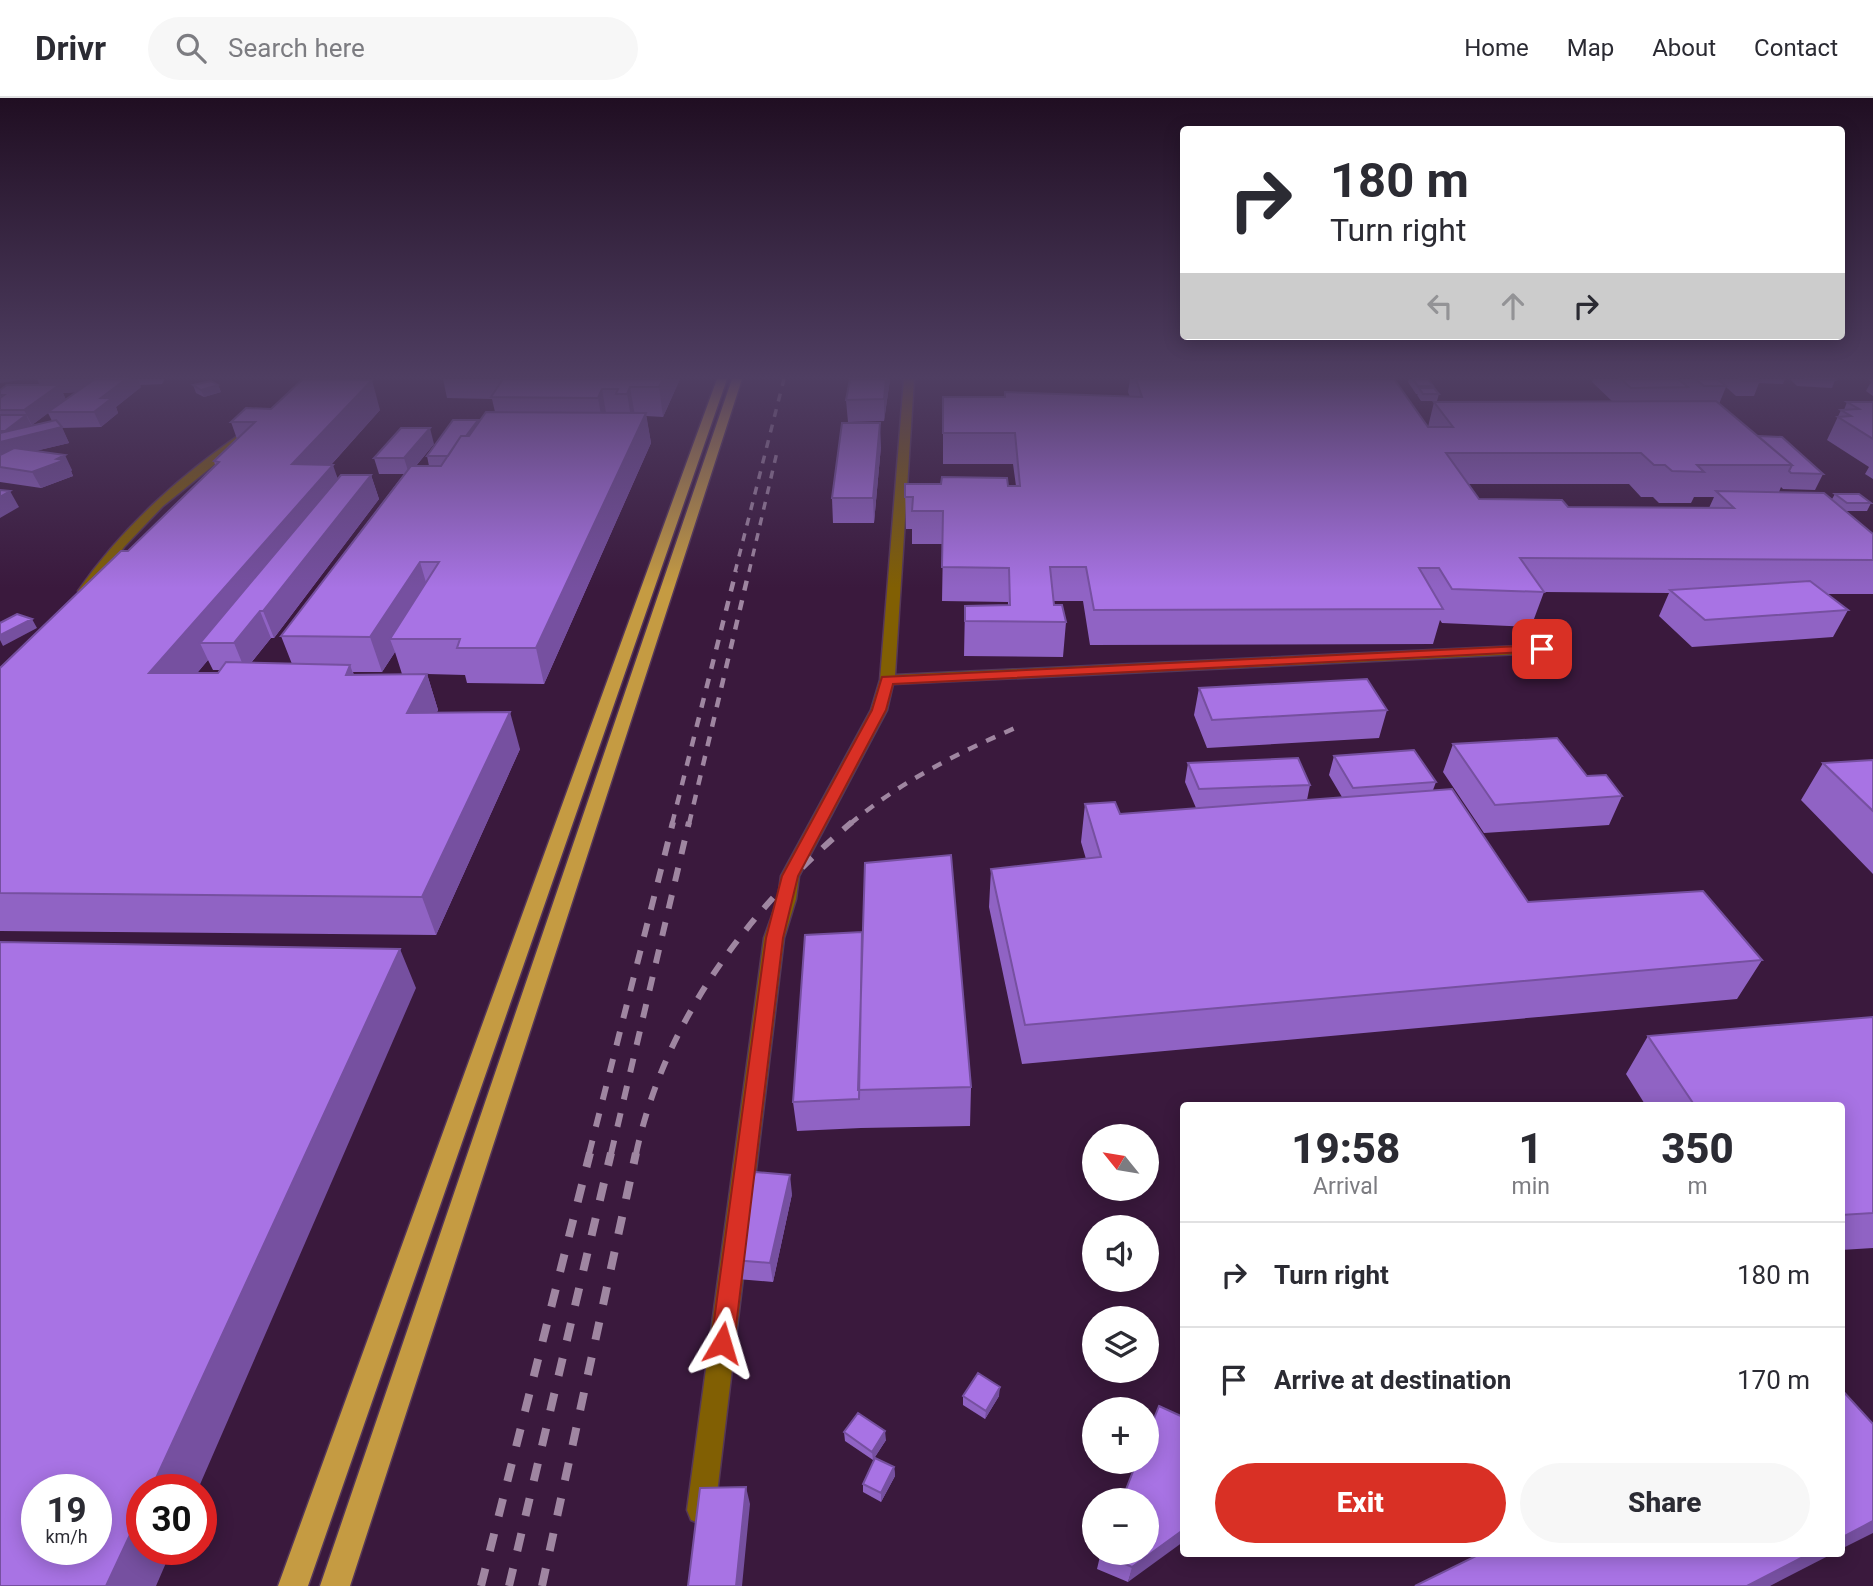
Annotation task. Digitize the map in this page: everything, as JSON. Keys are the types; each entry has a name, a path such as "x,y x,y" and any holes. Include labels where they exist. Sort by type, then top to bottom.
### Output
{"main road":[{"path":"293,1586 697,448"},
{"path":"335,1586 714,448"}],"street":[{"path":"81,597 122,543 158,503 205,463 227,448"},
{"path":"698,1531 774,938 790,876 879,710 887,680 904,448"},
{"path":"887,680 1542,649"}],"building":[{"path":"17,448 65,455 57,459 65,460 32,472 0,467 0,455"},
{"path":"227,448 307,448 292,464 333,465 149,673 218,673 226,662 350,665 346,675 427,674 407,713 510,712 422,897 0,893 0,668 121,551 128,551 219,462 214,461"},
{"path":"383,448 412,448 404,458 374,458"},
{"path":"432,448 453,448 448,456 427,456"},
{"path":"453,448 629,448 536,648 457,648 460,639 390,639 439,562 420,562 370,637 281,636 411,466 441,466"},
{"path":"839,448 878,448 873,498 832,498"},
{"path":"1016,448 1772,448 1792,465 1697,465 1704,472 1672,471 1665,465 1654,465 1641,453 1446,453 1479,499 1562,500 1568,507 1734,508 1716,491 1824,493 1873,534 1873,560 1520,558 1544,592 1452,589 1439,568 1419,568 1443,609 1094,610 1086,567 1050,567 1054,605 1062,605 1066,622 965,621 965,606 1010,605 1009,568 942,567 943,511 912,511 913,497 905,497 905,484 941,484 942,477 1007,478 1008,486 1020,486"},
{"path":"1773,448 1795,448 1823,474 1791,473 1789,471 1792,465"},
{"path":"341,475 371,475 263,611 260,611 234,643 200,643"},
{"path":"0,490 10,491 0,497"},
{"path":"1835,494 1859,494 1871,503 1847,503"},
{"path":"1810,581 1848,610 1705,620 1670,590"},
{"path":"17,614 32,619 0,635 0,623"},
{"path":"1367,679 1387,710 1212,720 1199,688"},
{"path":"1557,738 1587,776 1606,775 1622,796 1495,805 1453,744"},
{"path":"1414,750 1436,782 1353,788 1334,756"},
{"path":"1298,758 1310,785 1199,789 1188,763"},
{"path":"1873,760 1873,811 1823,763"},
{"path":"1452,789 1528,902 1703,891 1762,960 1025,1025 991,869 1101,857 1085,804 1115,802 1120,814"},
{"path":"951,855 971,1087 858,1090 865,863"},
{"path":"862,932 859,1099 793,1102 805,935"},
{"path":"0,942 400,949 158,1474 126,1474 126,1543 106,1586 0,1586"},
{"path":"1873,1017 1873,1213 1845,1215 1845,1102 1692,1102 1648,1036"},
{"path":"755,1172 790,1175 770,1263 734,1260"},
{"path":"978,1373 1000,1387 986,1411 963,1396"},
{"path":"1845,1393 1873,1424 1873,1521 1845,1536"},
{"path":"1159,1406 1180,1416 1180,1532 1159,1547 1159,1488 1127,1488 1132,1474 1159,1474"},
{"path":"858,1413 885,1431 872,1452 844,1432"},
{"path":"875,1458 894,1467 881,1493 863,1484"},
{"path":"746,1487 736,1586 688,1586 700,1488"},
{"path":"1474,1557 1803,1557 1747,1586 1415,1586"}],"railway":[{"path":"735,572 766,448"},
{"path":"749,572 777,452"},
{"path":"672,824 736,571"},
{"path":"689,824 749,571"},
{"path":"850,824 929,770 1015,728"},
{"path":"589,1154 673,822"},
{"path":"611,1154 689,822"},
{"path":"636,1154 649,1105 667,1058 716,970 778,892 852,822"},
{"path":"481,1586 590,1153"},
{"path":"509,1586 611,1153"},
{"path":"542,1586 636,1153"}],"route":[{"path":"722,1343 774,938 787,899 790,876 879,710 887,680 1542,649"}]}
